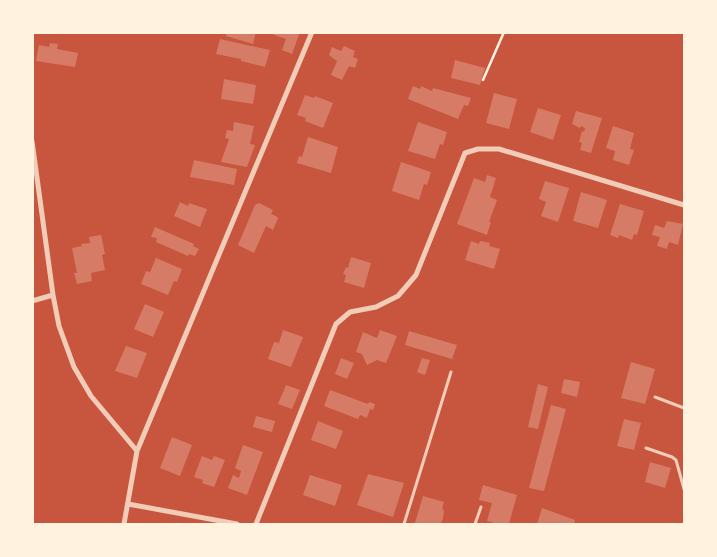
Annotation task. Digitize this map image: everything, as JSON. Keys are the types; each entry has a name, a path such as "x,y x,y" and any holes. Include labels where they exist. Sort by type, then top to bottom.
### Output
{"street":[{"path":"124,524 137,451 312,32"},
{"path":"32,141 59,326 74,367 91,396 137,451"},
{"path":"256,524 336,324 350,312 376,307 398,296 416,275 465,153 499,149 684,205"},
{"path":"32,301 53,295"},
{"path":"128,504 238,524"}],"lane":[{"path":"404,524 451,372"},
{"path":"654,397 684,408"},
{"path":"646,448 676,460 684,489"},
{"path":"475,524 481,507"}],"path":[{"path":"482,80 504,32"}],"building":[{"path":"227,32 256,32 253,44 226,36"},
{"path":"300,32 292,54 282,50 286,39 269,33"},
{"path":"220,39 270,50 265,67 241,61 241,59 216,54"},
{"path":"50,43 58,44 57,49 78,53 75,67 36,61 39,45 49,47"},
{"path":"344,46 355,51 353,57 358,59 355,68 349,66 342,80 331,75 337,61 329,55 332,47 341,51"},
{"path":"455,60 485,68 480,85 451,78"},
{"path":"224,79 256,85 253,104 221,99"},
{"path":"413,86 420,89 421,86 432,91 433,88 471,98 468,106 464,105 458,119 408,99"},
{"path":"494,93 517,99 509,129 486,123"},
{"path":"305,95 314,98 315,96 333,103 323,128 305,121 306,118 297,115"},
{"path":"538,108 561,115 553,140 530,132"},
{"path":"576,111 602,118 591,153 580,150 582,143 579,142 582,131 584,132 585,128 572,124"},
{"path":"234,122 254,126 250,144 255,145 247,167 221,162 229,139 225,138 227,130 233,131"},
{"path":"418,122 447,132 443,145 440,144 435,159 408,151"},
{"path":"613,126 634,133 630,149 634,150 629,165 613,160 615,151 606,148"},
{"path":"308,137 338,147 331,173 297,163 299,156 302,157"},
{"path":"194,160 237,169 234,185 190,177"},
{"path":"401,162 431,172 427,185 424,184 419,200 392,191"},
{"path":"487,175 496,178 490,197 497,200 489,222 491,222 487,235 457,224 474,178 485,182"},
{"path":"545,181 569,188 558,222 541,216 546,202 539,199"},
{"path":"581,192 607,200 598,228 573,221"},
{"path":"180,202 188,206 189,203 207,209 200,227 174,216"},
{"path":"259,203 273,210 271,214 278,218 273,230 266,226 254,253 238,245 255,205"},
{"path":"620,204 644,211 637,235 634,234 632,240 619,235 618,238 610,235"},
{"path":"667,221 683,224 678,245 669,242 667,249 657,246 660,237 652,235 655,225 664,228"},
{"path":"155,227 194,244 193,246 199,249 195,256 189,254 188,256 156,242 157,238 151,237"},
{"path":"101,235 105,254 102,255 105,270 91,273 92,281 77,284 74,273 77,273 72,248 90,243 89,237"},
{"path":"471,241 479,244 480,241 490,243 489,246 500,249 494,269 465,260"},
{"path":"351,257 371,263 364,288 344,282 346,275 343,274 346,267 348,268"},
{"path":"156,258 182,269 177,282 174,281 168,295 141,284 146,271 150,272"},
{"path":"145,304 164,312 153,337 134,329"},
{"path":"283,330 303,337 291,367 268,359 274,342 279,343"},
{"path":"380,330 397,336 386,363 377,360 367,365 362,354 356,352 363,332 377,338"},
{"path":"409,331 457,345 452,359 405,345"},
{"path":"126,346 147,353 137,378 115,371"},
{"path":"341,358 354,363 347,379 335,374"},
{"path":"422,358 430,360 425,375 417,372"},
{"path":"631,362 655,369 645,404 621,398"},
{"path":"564,379 580,382 577,397 561,393"},
{"path":"538,384 548,387 538,429 528,427"},
{"path":"286,385 300,390 292,409 278,404"},
{"path":"330,390 368,404 369,402 375,404 373,410 370,409 367,418 360,415 358,419 324,406"},
{"path":"551,405 566,409 544,491 529,488"},
{"path":"256,416 275,421 272,432 253,427"},
{"path":"624,419 641,423 634,450 617,446"},
{"path":"318,421 343,431 336,449 311,440"},
{"path":"172,437 192,445 180,476 160,468"},
{"path":"243,445 263,452 247,495 228,488 233,475 239,478 241,471 235,468"},
{"path":"202,456 212,460 214,456 225,460 214,487 202,483 203,480 194,477"},
{"path":"650,462 671,468 665,488 645,482"},
{"path":"368,474 404,483 393,517 357,505"},
{"path":"310,475 342,485 335,506 303,495"},
{"path":"483,485 517,495 509,524 487,521 492,503 479,500"},
{"path":"423,496 444,502 442,509 444,510 443,519 440,524 415,523"},
{"path":"542,508 575,520 574,524 537,524"}]}
